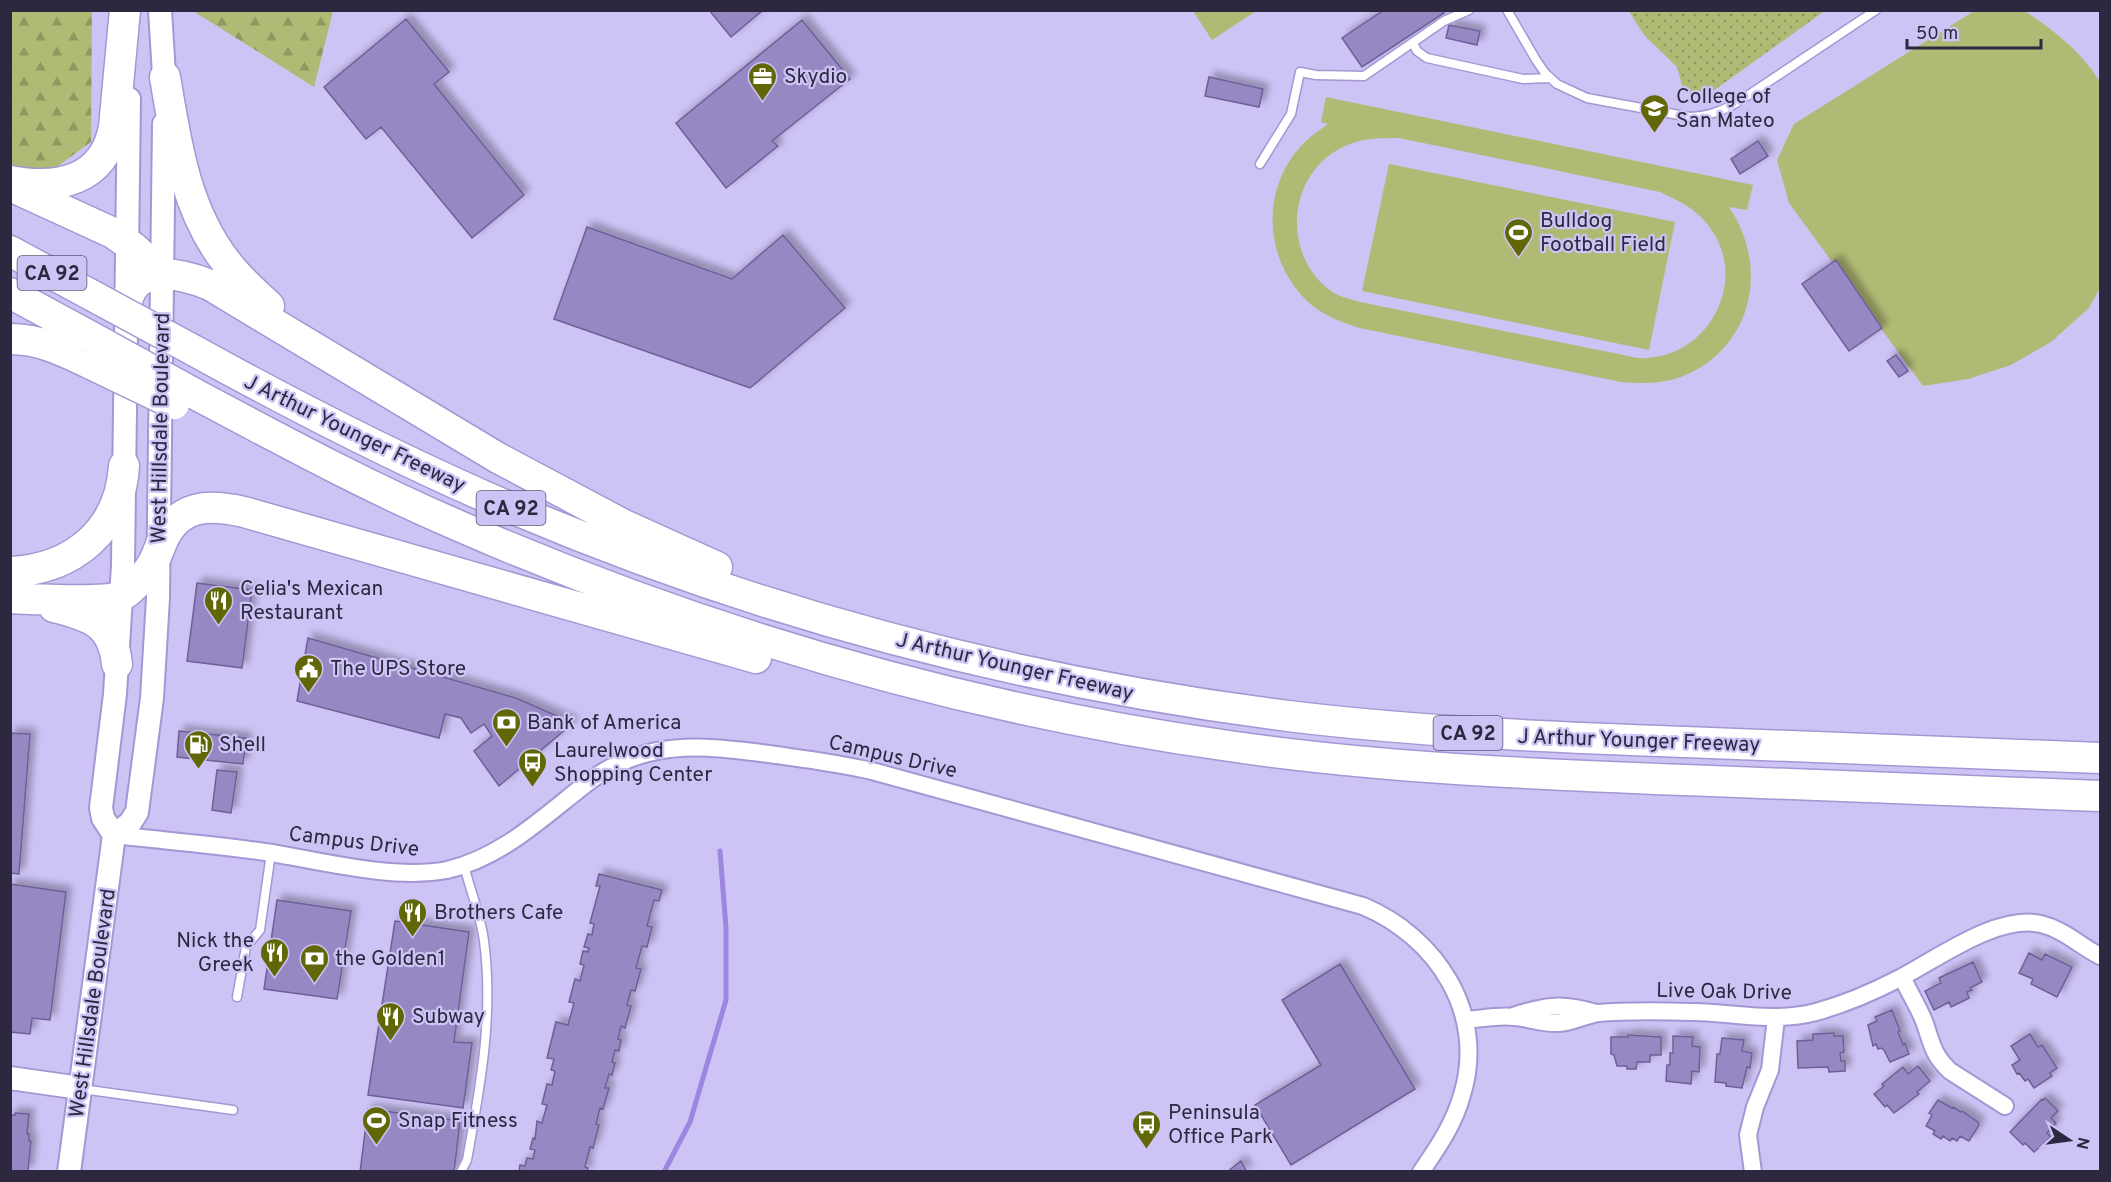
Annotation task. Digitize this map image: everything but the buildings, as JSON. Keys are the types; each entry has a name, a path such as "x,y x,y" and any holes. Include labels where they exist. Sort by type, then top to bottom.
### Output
{"highway":[{"path":"10,181 37,185 67,182 86,172 102,158 112,138 114,127 126,10"},
{"path":"165,77 187,186 210,238 237,276 317,350"},
{"path":"10,186 94,223 127,242 162,274"},
{"name":"J Arthur Younger Freeway","path":"10,251 346,432 513,509 666,568 846,626 955,655 1104,687 1223,707 1363,724 1446,731 1588,738 2100,758"},
{"path":"126,310 128,295 135,285 147,277 162,274 186,277 210,285 464,439 591,508 659,542 846,626"},
{"name":"J Arthur Younger Freeway","path":"10,294 93,352 193,403 305,453 410,504 553,566 663,607 782,646 960,695 1074,720 1189,740 1382,764 1537,774 2100,796"},
{"path":"10,339 27,339 51,346 93,352"},
{"path":"13,589 32,570 53,564 81,549 96,536 115,508 122,486 124,466"},
{"path":"13,589 97,599 121,596 145,575 159,554 162,542 169,530 182,516 205,507 223,508 748,656 830,675 960,695"},
{"path":"13,589 99,624 112,641 117,664"}],"main road":[{"name":"West Hillsdale Boulevard","path":"69,1172 114,835 103,818 101,808 113,714 121,596 129,67 126,10"},
{"name":"West Hillsdale Boulevard","path":"114,835 134,818 139,795 153,678 159,554 165,77 160,10"},
{"path":"10,1078 80,1088"}],"street":[{"name":"Campus Drive","path":"114,835 271,853 401,873 423,873 464,865 504,847 593,779 620,762 641,754 699,746 823,761 872,771 1363,906 1379,912 1402,926 1428,951 1448,979 1465,1020 1468,1047 1468,1068 1462,1094 1449,1127 1421,1172"},
{"name":"Live Oak Drive","path":"1465,1020 1513,1016 1536,1008 1556,1005 1596,1013 1697,1012 1776,1018 1799,1016 1838,1005 1902,977 1953,948 1994,929 2016,923 2032,923 2051,927 2073,937 2100,956"},
{"path":"1902,977 1923,1020 1932,1050 1943,1064 1950,1071 2005,1106"},
{"path":"1753,1172 1748,1135 1755,1107 1770,1071 1776,1018"}],"lane":[{"path":"1260,164 1292,114 1300,72 1316,75 1364,76 1444,21 1469,10"},
{"path":"1507,10 1536,60 1550,78 1571,92 1587,98 1676,115 1706,116 1722,111 1738,102 1876,10"},
{"path":"1413,43 1418,51 1427,58 1523,79 1550,78"},
{"path":"237,997 246,947 260,930 271,853"},
{"path":"461,1172 467,1160 482,1077 488,1005 484,939 464,865"},
{"path":"80,1088 234,1110"}],"green space":[{"path":"1826,10 1713,91 1684,93 1677,67 1644,35 1629,11"},
{"path":"10,11 92,11 91,142 43,177 11,164"},
{"path":"193,11 333,11 314,87"},
{"path":"1193,11 1256,11 1212,40"},
{"path":"1974,11 2025,11 2066,42 2100,82 2100,288 2089,308 2051,342 2011,365 1968,379 1923,386 1789,203 1777,160 1794,124"},
{"path":"1326,97 1753,185 1747,210 1729,207 1741,229 1748,253 1751,277 1748,300 1741,323 1728,343 1711,360 1688,374 1655,383 1638,383 1621,382 1360,328 1332,318 1307,301 1293,284 1276,246 1273,225 1278,184 1287,165 1300,147 1328,124 1321,122","holes":["1399,138 1660,192 1688,207 1706,222 1722,250 1725,273 1723,295 1714,316 1701,333 1683,347 1662,356 1638,358 1345,298 1334,293 1317,278 1305,260 1299,240 1297,219 1300,198 1309,178 1322,161 1341,148 1369,139"]},
{"name":"Bulldog Football Field","path":"1389,164 1675,222 1649,350 1362,291"}],"waterway":[{"path":"664,1172 690,1122 726,1000 726,928 720,851"}],"place":[{"name":"Skydio","path":"763,102"},
{"name":"College of San Mateo","path":"1655,134"},
{"name":"Bulldog Football Field","path":"1519,258"},
{"name":"Celia's Mexican Restaurant","path":"219,626"},
{"name":"The UPS Store","path":"309,694"},
{"name":"Bank of America","path":"506,748"},
{"name":"Shell","path":"198,770"},
{"name":"Laurelwood Shopping Center","path":"533,788"},
{"name":"Brothers Cafe","path":"413,938"},
{"name":"Nick the Greek","path":"275,978"},
{"name":"the Golden1","path":"314,984"},
{"name":"Subway","path":"391,1042"},
{"name":"Snap Fitness","path":"377,1146"},
{"name":"Peninsula Office Park","path":"1147,1150"}]}
